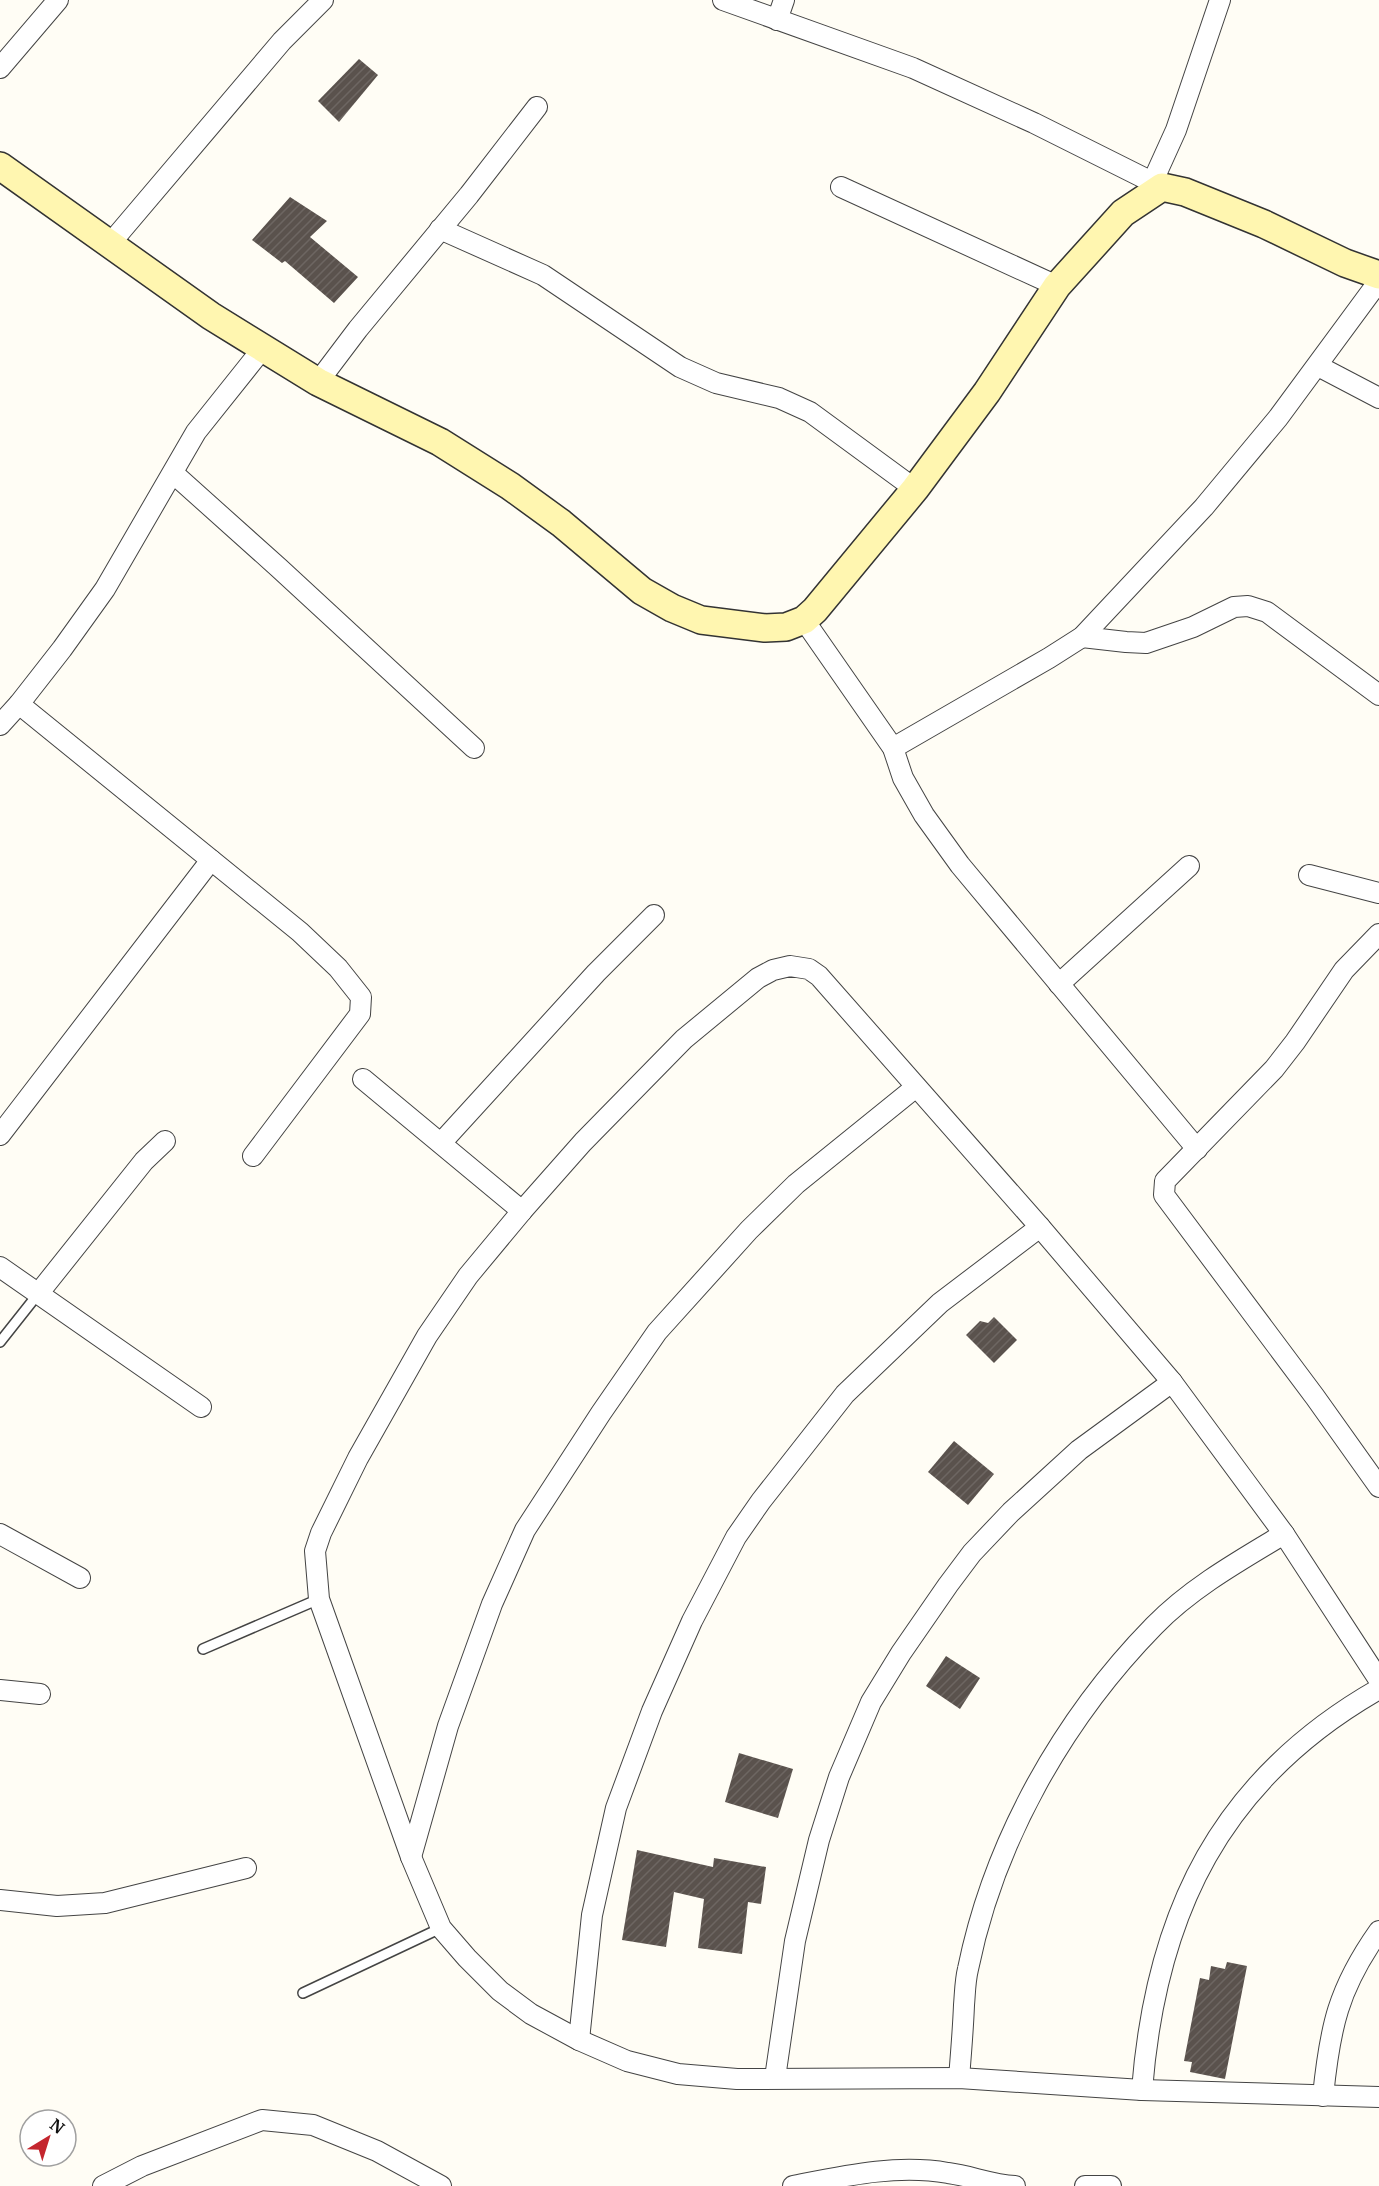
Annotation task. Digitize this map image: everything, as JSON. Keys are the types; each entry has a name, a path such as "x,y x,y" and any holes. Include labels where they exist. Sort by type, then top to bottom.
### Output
{"street":[{"path":"0,68 58,0"},
{"path":"109,245 282,41 323,0"},
{"path":"723,0 913,68 1034,123 1157,185 1185,192 1264,224 1346,263 1379,275"},
{"path":"777,20 784,0"},
{"path":"0,166 211,316 318,382 440,442 510,486 561,523 642,591 672,608 701,620 765,628 786,627 804,620 915,489 987,392 1057,286 1123,213 1157,185 1220,0"},
{"path":"318,382 365,320 537,107"},
{"path":"841,187 1057,286"},
{"path":"440,229 543,275 680,367 716,383 779,398 810,412 915,489"},
{"path":"893,748 1082,637 1204,507 1318,366 1379,281"},
{"path":"0,725 19,705 105,589 196,432 263,348"},
{"path":"1318,366 1379,398"},
{"path":"173,473 474,748"},
{"path":"1082,637 1146,643 1193,627 1234,607 1248,606 1267,612 1379,695"},
{"path":"804,620 893,748 903,778 960,865 1197,1149"},
{"path":"19,705 320,950 357,989 361,997 360,1014 253,1156"},
{"path":"0,1135 211,860"},
{"path":"1059,984 1189,866"},
{"path":"1310,875 1379,893"},
{"path":"441,1143 596,973 654,915"},
{"path":"1379,934 1344,970 1274,1070 1165,1181 1164,1195 1315,1397 1379,1487"},
{"path":"1379,1680 1284,1534 1172,1382 1040,1227 819,976 809,969 798,967 773,970 758,978 684,1039 583,1142 468,1276 427,1336 358,1458 321,1533 315,1551 319,1599 411,1857 441,1928 467,1959 500,1991 531,2014 579,2040 627,2061 678,2074 737,2079 959,2078 1142,2090 1379,2097"},
{"path":"363,1079 522,1211"},
{"path":"411,1857 448,1726 492,1604 525,1530 601,1413 657,1332 749,1230 796,1184 916,1087"},
{"path":"38,1294 144,1161 165,1141"},
{"path":"579,2040 592,1915 616,1808 652,1711 692,1621 736,1537 761,1501 845,1394 940,1303 1040,1227"},
{"path":"0,1267 201,1407"},
{"path":"775,2078 795,1941 819,1840 838,1776 871,1702 901,1653 948,1585 1011,1512 1079,1450 1172,1382"},
{"path":"0,1534 80,1578"},
{"path":"959,2078 967,1971 983,1911 1023,1811 1066,1735 1088,1704 1155,1625 1212,1579 1284,1534"},
{"path":"1142,2090 1151,2013 1160,1972 1177,1920 1204,1860 1248,1796 1295,1748 1349,1706 1379,1689"},
{"path":"0,1690 40,1694"},
{"path":"0,1900 57,1906 105,1904 246,1868"},
{"path":"1323,2096 1334,2020 1347,1983 1379,1931"},
{"path":"103,2186 142,2166 262,2120 313,2125 377,2151 441,2186"},
{"path":"793,2186 850,2174 895,2169 947,2173 1003,2186"},
{"path":"1084,2186 1111,2186"}],"lane":[{"path":"0,1342 38,1294"},
{"path":"203,1649 319,1599"},
{"path":"303,1994 441,1928"}],"building":[{"path":"359,59 378,75 339,122 318,101"},
{"path":"290,197 327,221 310,237 358,277 334,303 285,261 282,263 252,240"},
{"path":"994,1317 1017,1340 994,1363 966,1335 980,1321 988,1323"},
{"path":"954,1441 994,1474 968,1505 928,1472"},
{"path":"946,1656 980,1678 960,1709 926,1686"},
{"path":"739,1753 793,1769 778,1818 725,1802"},
{"path":"637,1850 713,1867 714,1858 766,1867 761,1904 748,1902 742,1954 698,1948 704,1899 674,1892 666,1947 622,1940"},
{"path":"1227,1962 1247,1966 1225,2079 1190,2072 1192,2062 1184,2061 1200,1978 1209,1980 1211,1966 1225,1969"}]}
